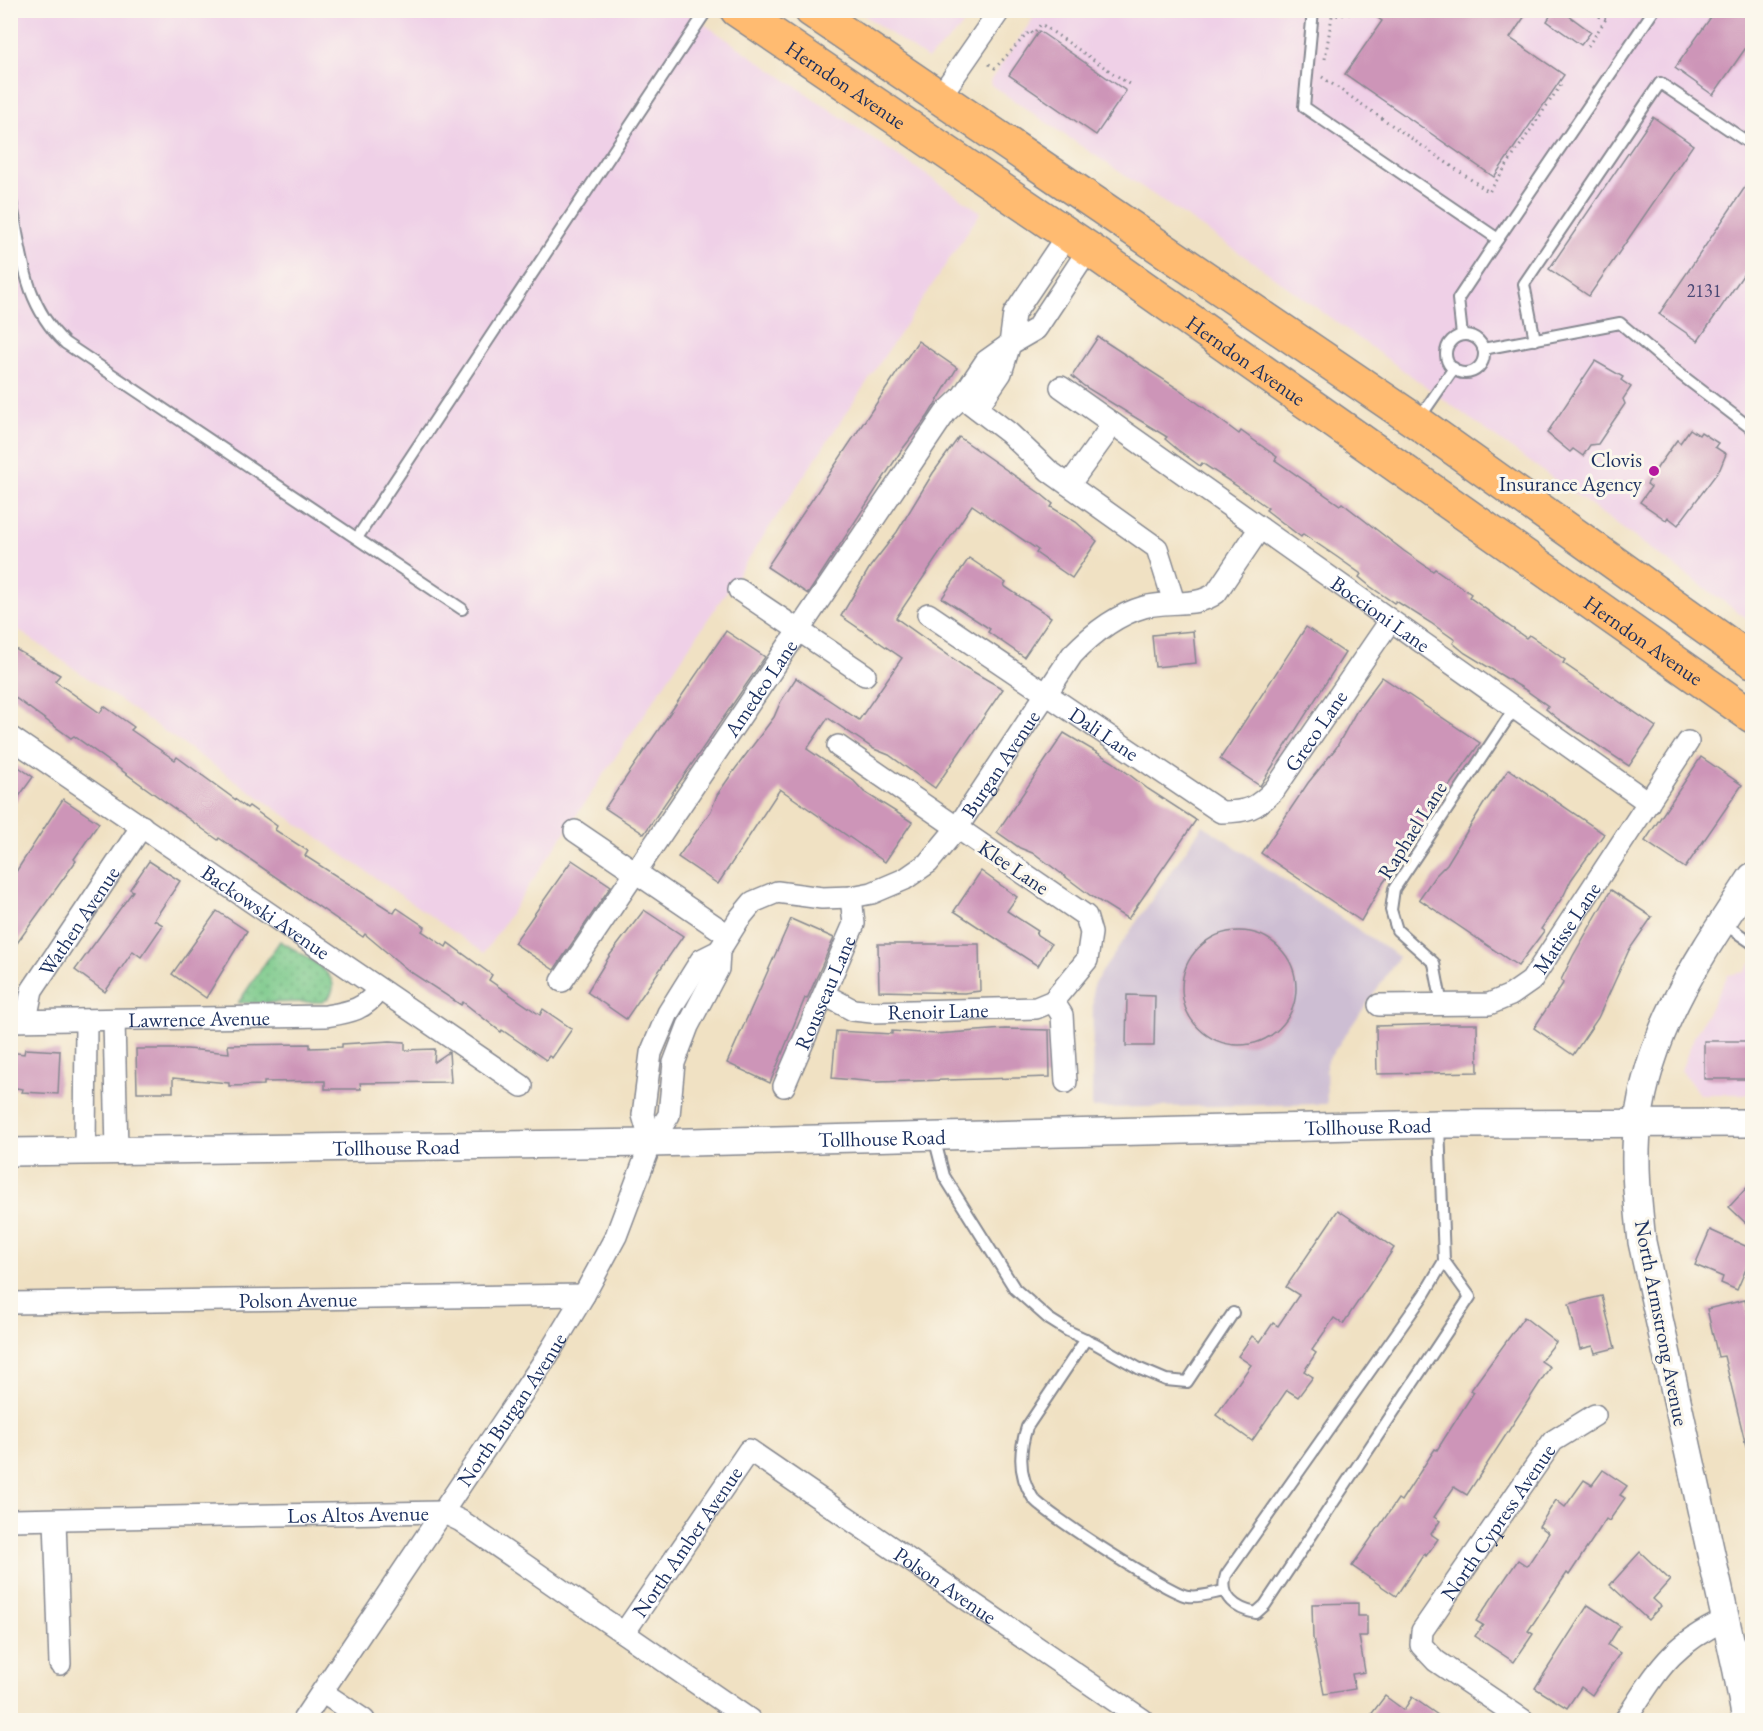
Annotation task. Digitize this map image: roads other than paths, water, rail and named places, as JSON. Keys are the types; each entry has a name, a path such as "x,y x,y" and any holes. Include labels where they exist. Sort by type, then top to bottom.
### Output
{"main road":[{"name":"Herndon Avenue","path":"737,10 1078,242 1752,716"},
{"path":"752,10 804,31 909,103 927,106 939,98"},
{"name":"Herndon Avenue","path":"811,10 1417,422 1752,661"},
{"path":"1078,242 1079,229 1094,228 1106,233 1235,322 1366,387"}],"street":[{"path":"939,98 1000,10"},
{"name":"Amedeo Lane","path":"562,981 946,412 969,403 986,361 1010,344 1014,314 1078,242"},
{"name":"Boccioni Lane","path":"1061,387 1649,803"},
{"path":"969,403 1069,485 1157,548 1174,602"},
{"path":"1069,485 1113,424"},
{"name":"Burgan Avenue","path":"651,1143 644,1115 645,1089 651,1053 676,1000 701,960 724,943 753,902 777,892 822,897 851,897 872,893 928,863 957,828 1072,655 1092,634 1145,607 1207,600 1216,593 1260,528"},
{"path":"739,590 865,675"},
{"name":"Dali Lane","path":"928,614 1221,812"},
{"name":"Greco Lane","path":"1221,812 1244,812 1263,801 1275,789 1390,621"},
{"name":"Backowski Avenue","path":"10,737 522,1086"},
{"name":"Matisse Lane","path":"1378,1005 1489,1004 1511,995 1531,981 1688,742"},
{"name":"Klee Lane","path":"838,746 1086,916 1091,933 1088,960 1053,1001"},
{"name":"Wathen Avenue","path":"18,1021 32,990 142,826"},
{"path":"575,831 636,872 724,943"},
{"name":"North Armstrong Avenue","path":"1748,1714 1725,1620 1642,1242 1636,1180 1638,1125 1643,1086 1656,1042 1673,1002 1752,877"},
{"name":"Rousseau Lane","path":"784,1086 854,924 851,897"},
{"name":"Burgan Avenue","path":"651,1143 669,1115 674,1063 718,969 724,943"},
{"name":"Lawrence Avenue","path":"18,1021 326,1016 352,1012 369,1004 379,989"},
{"name":"Renoir Lane","path":"825,995 853,1010 872,1012 1036,1008 1053,1001"},
{"path":"676,1000 696,1012"},
{"path":"1053,1001 1062,1015 1066,1082"},
{"path":"114,1020 117,1151"},
{"path":"85,1151 86,1021"},
{"name":"Tollhouse Road","path":"10,1152 651,1143 1439,1125 1752,1123"},
{"name":"North Burgan Avenue","path":"303,1720 546,1358 584,1296 616,1236 651,1143"},
{"name":"Polson Avenue","path":"10,1303 584,1296"},
{"name":"North Cypress Avenue","path":"1523,1720 1436,1661 1421,1645 1422,1631 1552,1442 1595,1415"},
{"name":"Polson Avenue","path":"749,1450 1143,1720"},
{"name":"North Amber Avenue","path":"624,1633 749,1450"},
{"name":"Los Altos Avenue","path":"10,1520 442,1512 461,1521 750,1720"},
{"path":"55,1520 60,1664"},
{"path":"1625,1720 1674,1651 1696,1634 1725,1620"},
{"path":"322,1692 364,1720"}],"lane":[{"path":"357,538 707,10"},
{"path":"1313,10 1304,107 1498,239"},
{"path":"1462,335 1458,299 1654,10"},
{"path":"1535,340 1524,284 1660,83 1752,145"},
{"path":"10,196 29,288 47,326 85,358 462,609"},
{"path":"1483,349 1620,323 1680,374 1752,429"},
{"path":"1462,335 1474,337 1483,349 1483,358 1477,368 1465,372 1454,368 1447,358 1448,346 1462,335"},
{"path":"1417,422 1454,368"},
{"name":"Raphael Lane","path":"1442,1005 1434,963 1397,930 1391,910 1394,889 1514,709"},
{"path":"1722,922 1752,943"},
{"path":"1439,1125 1444,1261 1425,1293 1226,1575 1222,1586 1227,1598 1243,1610 1256,1613 1265,1605 1470,1297 1444,1261"},
{"path":"934,1137 944,1176 1016,1288 1049,1319 1149,1373 1166,1380 1187,1382 1233,1313"},
{"path":"1086,1339 1027,1427 1022,1443 1023,1479 1034,1500 1087,1538 1168,1588 1187,1596 1224,1591"}],"place":[{"name":"Clovis Insurance Agency","path":"1654,471"}]}
